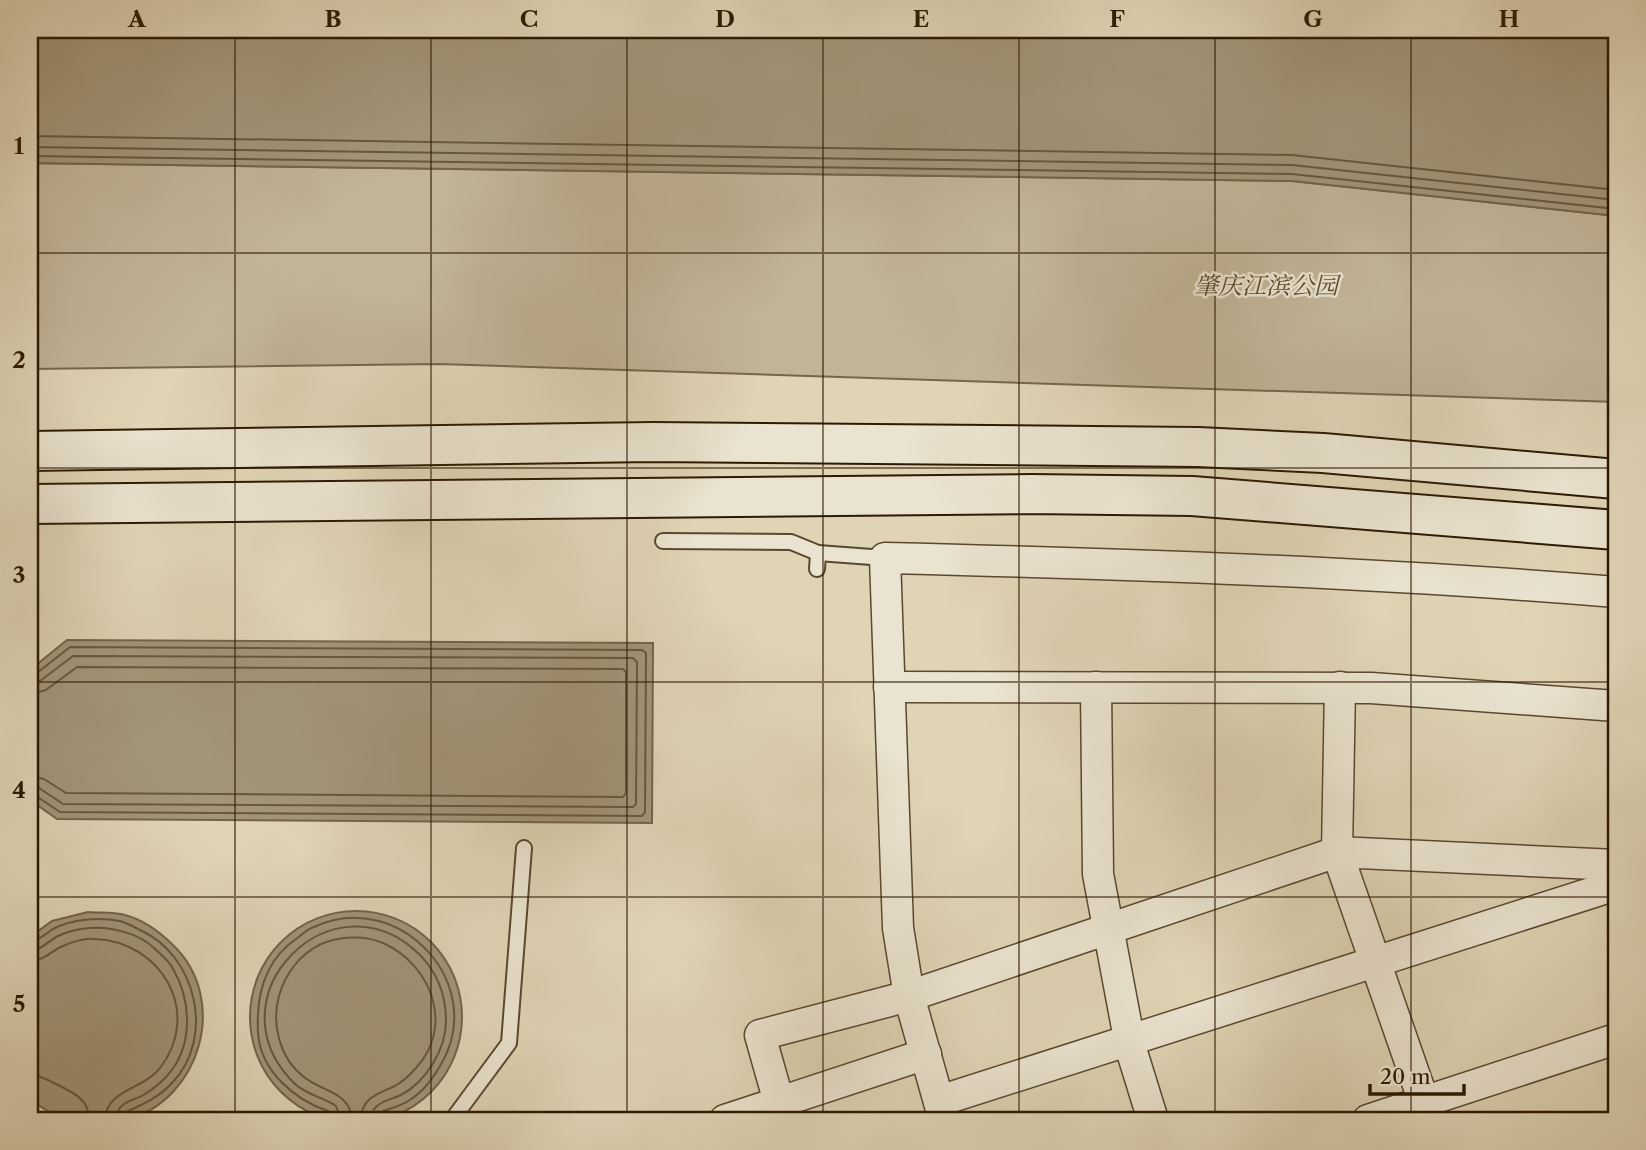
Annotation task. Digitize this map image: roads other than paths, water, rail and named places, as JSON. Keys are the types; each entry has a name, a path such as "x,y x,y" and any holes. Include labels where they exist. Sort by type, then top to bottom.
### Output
{"main road":[{"path":"30,451 653,442 1198,447 1324,453 1616,479"},
{"path":"30,504 1031,494 1192,496 1616,530"}],"street":[{"path":"1616,592 1465,580 1136,564 885,558 898,928 909,996 941,1111 1130,1041 1616,884"},
{"path":"889,687 1340,687 1616,706"},
{"path":"1096,687 1098,874 1130,1041 1153,1120"},
{"path":"1340,687 1337,852 1424,1102"},
{"path":"781,1111 760,1035 909,996 1337,852 1616,865"},
{"path":"1368,1120 1616,1039"},
{"path":"725,1120 781,1111 926,1055"}],"lane":[{"path":"663,541 791,542 818,553 885,558"},
{"path":"817,569 818,553"},
{"path":"452,1120 509,1043 524,848"}],"water":[{"path":"30,30 1616,30 1616,216 1292,181 30,163"},
{"path":"67,640 653,643 652,823 57,819 30,800 30,670"},
{"path":"356,911 377,913 396,919 431,942 454,977 460,996 460,1038 454,1057 431,1092 396,1115 377,1121 356,1123 335,1121 316,1115 281,1092 258,1057 252,1038 250,1017 252,996 258,977 281,942 316,919 335,913"},
{"path":"88,912 125,915 157,931 174,946 191,968 200,993 203,1020 199,1046 189,1070 173,1092 152,1109 123,1121 62,1118 30,1099 30,937 52,921"}],"park label":[{"name":"肇庆江滨公园","path":"1266,286"}]}
